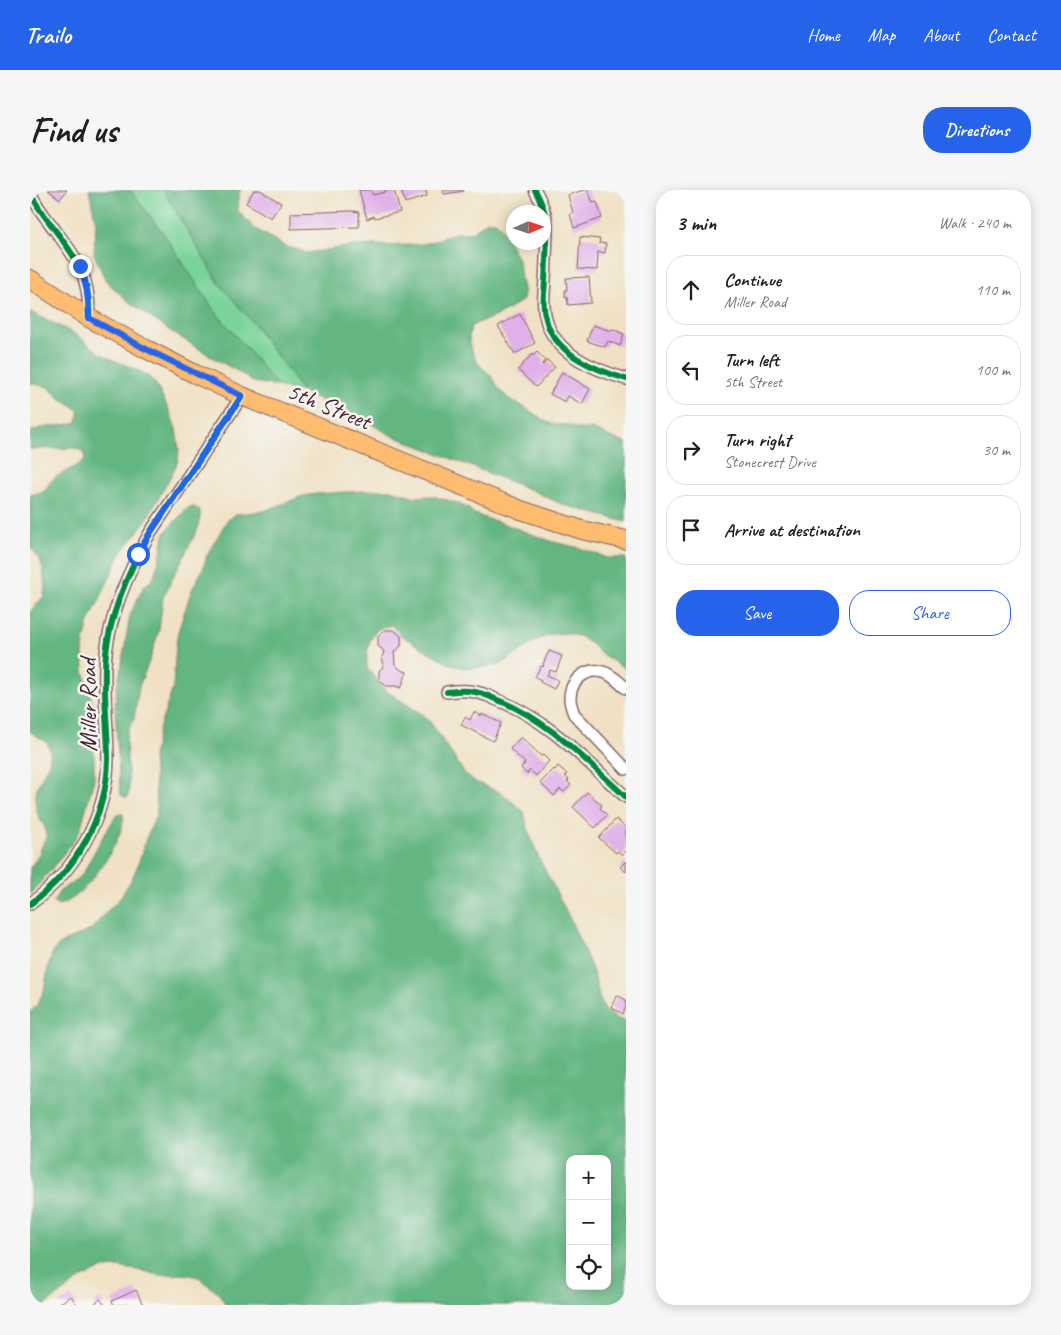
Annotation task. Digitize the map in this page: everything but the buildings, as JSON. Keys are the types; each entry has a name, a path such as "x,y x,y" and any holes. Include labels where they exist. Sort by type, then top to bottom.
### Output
{"main road":[{"name":"5th Street","path":"30,280 89,318 146,349 242,396 521,510 582,530 626,540"}],"street":[{"path":"535,190 543,206 547,223 544,296 546,320 549,329 561,346 571,354 612,375 626,379"},
{"path":"30,192 80,266 88,288 89,318"},
{"name":"Miller Road","path":"30,904 56,881 76,858 91,830 102,801 108,757 104,691 106,653 113,616 124,586 138,554 150,533 242,396"},
{"path":"626,688 610,675 601,671 593,671 585,673 577,679 572,687 570,696 574,714 626,769"},
{"path":"446,692 470,691 481,693 522,711 554,732 626,797"}],"green space":[{"path":"89,190 130,190 165,236 213,309 278,386 253,382 172,332 129,302 106,281 94,254 96,222"},
{"path":"130,190 163,190 219,283 255,325 303,392 278,386 213,309 165,236"},
{"path":"163,190 241,190 239,193 238,211 254,228 286,247 307,253 354,246 424,244 457,233 471,233 487,221 496,221 506,237 506,250 513,250 518,259 524,295 523,300 491,318 471,326 470,346 477,362 492,377 499,389 509,399 547,422 556,425 568,425 577,429 592,429 626,442 626,522 564,505 529,489 391,435 353,414 303,392 255,325 219,283"},
{"path":"30,312 73,333 101,354 148,376 155,383 169,410 176,429 179,450 174,470 147,519 120,555 89,622 83,652 84,672 92,702 94,724 94,779 80,830 75,839 30,894 30,868 37,858 46,837 45,827 39,818 36,808 35,798 37,788 50,760 50,750 47,742 30,732 30,612 44,596 45,586 42,564 30,548 30,495 45,491 57,476 85,460 84,451 74,448 30,449 30,432 41,428 77,422 79,412 48,387 30,383"},
{"path":"390,490 416,497 431,496 457,503 469,509 472,513 553,542 580,548 608,558 626,558 626,669 600,653 579,636 565,633 552,634 539,639 500,665 472,668 459,667 446,662 412,642 391,625 378,629 370,640 367,668 384,689 419,712 431,723 465,774 476,782 503,794 524,812 539,857 590,965 602,1004 612,1016 626,1021 626,1305 226,1305 219,1294 199,1277 185,1274 158,1275 118,1267 104,1268 80,1279 45,1305 30,1305 30,1013 37,1005 44,991 53,951 63,942 91,930 118,901 132,879 138,865 146,839 157,814 153,756 159,729 173,688 178,632 191,592 203,569 207,555 228,519 237,514 264,511 303,496"},
{"path":"194,507 200,510 197,530 163,597 159,630 139,686 134,719 127,732 129,791 127,798 121,795 120,789 115,708 117,686 130,615 144,586 154,576 164,535 188,508"},
{"path":"122,813 121,831 100,869 90,882 70,900 60,904 53,903 59,892 82,875 116,816"}],"cycle path":[{"path":"535,190 547,223 544,305 551,331 558,342 578,359 602,371 626,379"},
{"path":"30,192 79,266 87,289 89,318"},
{"path":"30,904 47,891 75,859 95,821 102,801 108,759 105,693 106,653 112,621 128,576 150,533 242,396"},
{"path":"447,692 466,691 483,694 532,717 581,755 626,797"}],"route":[{"path":"80,266 88,288 89,318 195,374 242,396 150,533 138,554"}]}
